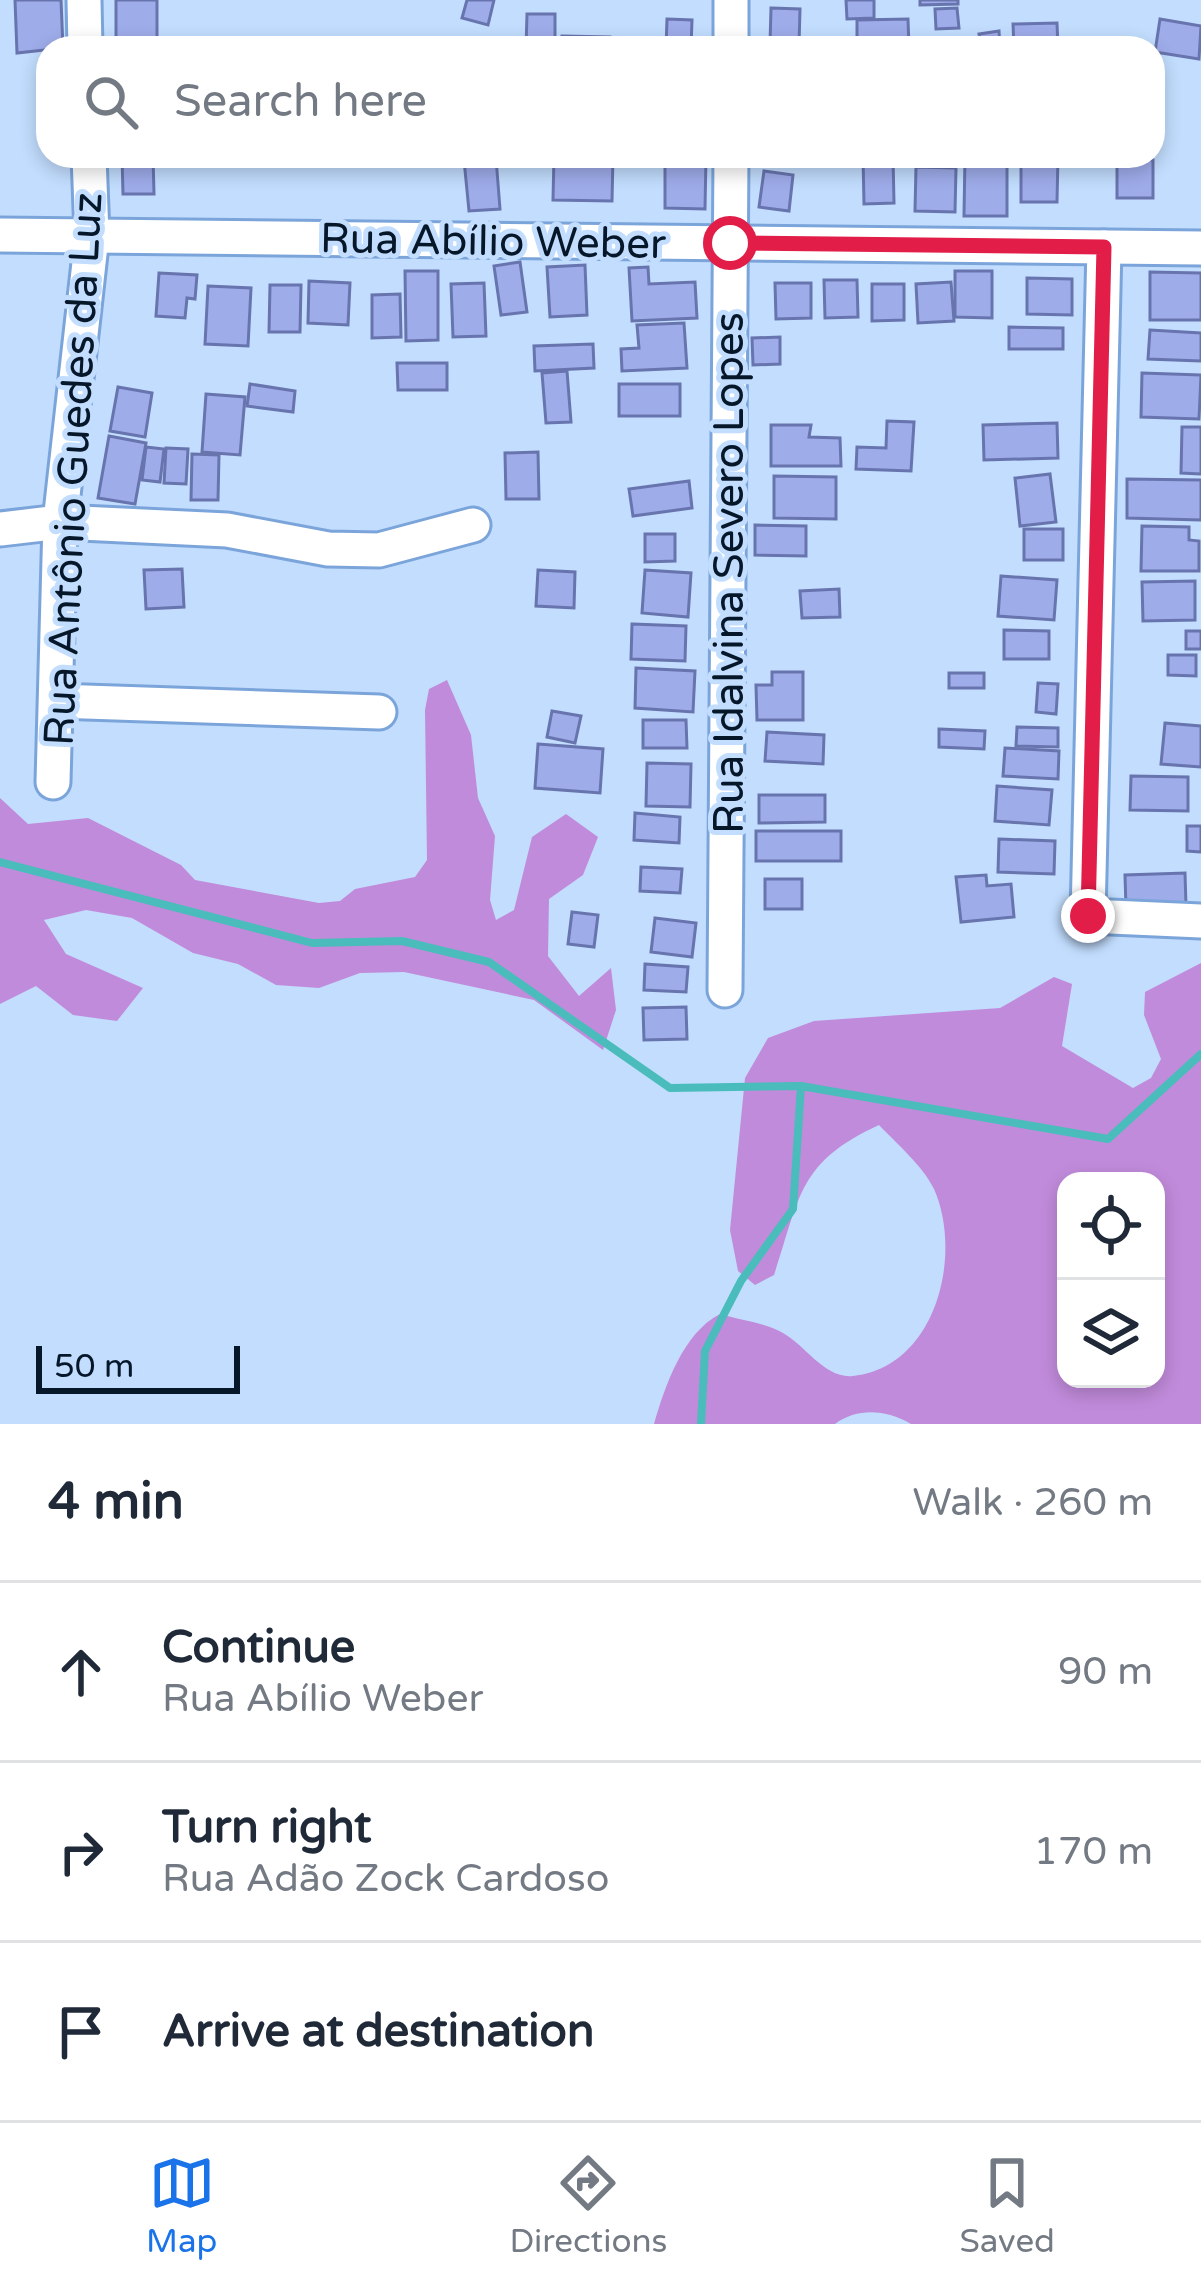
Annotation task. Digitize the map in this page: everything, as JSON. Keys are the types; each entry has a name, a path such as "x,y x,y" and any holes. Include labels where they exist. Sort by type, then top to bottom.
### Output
{"street":[{"path":"84,0 86,36"},
{"path":"731,0 731,36"},
{"name":"Rua Antônio Guedes da Luz","path":"53,782 61,522 92,236 89,168"},
{"name":"Rua Idalvina Severo Lopes","path":"725,990 730,168"},
{"name":"Rua Abílio Weber","path":"0,235 1201,248"},
{"path":"1104,247 1088,916 1201,921"},
{"path":"0,529 61,522 226,530 328,550 380,550 472,525"},
{"path":"56,701 379,712"}],"shaded area":[{"path":"447,680 471,735 478,798 495,836 490,900 496,920 514,910 532,837 566,814 598,837 583,875 549,899 548,956 579,996 611,968 616,1010 603,1050 534,1000 404,972 360,973 319,988 276,985 238,964 193,953 132,918 86,910 44,920 66,954 143,988 117,1021 73,1015 36,986 0,1004 0,798 28,824 88,818 181,865 195,880 319,903 340,901 355,889 415,877 427,860 425,710 429,689"},
{"path":"1201,963 1201,1424 911,1424 873,1412 835,1424 654,1424 686,1347 720,1314 776,1330 824,1367 853,1376 882,1368 905,1352 936,1304 945,1244 934,1189 879,1125 852,1139 817,1168 797,1203 774,1275 755,1285 738,1271 730,1230 745,1078 768,1038 814,1021 1000,1008 1054,977 1072,984 1062,1046 1133,1088 1151,1078 1161,1059 1144,1015 1145,992"}],"building":[{"path":"15,0 61,0 62,36 36,36 36,51 17,53"},
{"path":"116,0 157,0 157,36 116,36"},
{"path":"467,0 494,0 488,25 462,18"},
{"path":"846,0 874,0 874,18 847,19"},
{"path":"920,0 958,0 958,4 920,5"},
{"path":"771,8 800,9 799,36 770,36"},
{"path":"957,8 959,28 936,29 935,9"},
{"path":"527,14 555,14 555,36 526,36"},
{"path":"667,19 692,20 691,36 666,36"},
{"path":"908,19 909,36 857,36 857,20"},
{"path":"1160,19 1201,26 1199,59 1165,54 1165,36 1157,36"},
{"path":"1057,23 1058,36 1014,36 1013,24"},
{"path":"122,168 153,168 154,194 123,194"},
{"path":"465,168 497,168 500,209 469,211"},
{"path":"554,168 613,168 612,201 553,200"},
{"path":"665,168 706,168 705,209 665,208"},
{"path":"863,168 893,168 894,203 864,204"},
{"path":"916,168 956,168 955,212 915,211"},
{"path":"965,168 1007,168 1007,216 964,216"},
{"path":"1021,168 1058,168 1057,202 1021,202"},
{"path":"1117,168 1153,168 1153,198 1117,198"},
{"path":"764,171 793,175 789,211 759,207"},
{"path":"520,262 527,312 501,315 494,266"},
{"path":"585,265 587,315 550,317 547,267"},
{"path":"648,267 649,284 695,282 697,318 632,321 629,268"},
{"path":"405,271 438,271 438,340 406,341"},
{"path":"955,271 992,271 992,318 955,317"},
{"path":"1150,272 1201,273 1201,320 1150,320"},
{"path":"159,273 197,275 195,299 187,298 185,318 156,316"},
{"path":"1027,278 1072,279 1072,315 1027,314"},
{"path":"824,280 857,280 858,317 825,318"},
{"path":"309,281 350,283 348,325 308,323"},
{"path":"951,282 954,321 918,323 916,284"},
{"path":"484,283 486,336 453,337 451,284"},
{"path":"775,283 811,283 811,318 776,319"},
{"path":"872,284 904,284 904,320 872,321"},
{"path":"270,285 301,285 300,332 269,332"},
{"path":"208,286 251,288 248,346 205,344"},
{"path":"400,294 401,337 372,338 372,295"},
{"path":"684,323 687,368 622,371 621,349 639,348 637,325"},
{"path":"1009,327 1063,328 1063,349 1009,349"},
{"path":"1150,330 1201,333 1201,361 1148,359"},
{"path":"780,337 780,364 753,365 752,338"},
{"path":"593,344 594,368 535,371 534,346"},
{"path":"397,363 447,363 447,390 398,390"},
{"path":"567,371 571,422 546,423 542,373"},
{"path":"1142,373 1201,375 1199,419 1141,417"},
{"path":"250,384 295,391 293,412 247,406"},
{"path":"619,384 680,384 680,416 619,416"},
{"path":"118,387 152,393 145,437 110,431"},
{"path":"206,394 245,397 240,455 202,452"},
{"path":"887,421 914,422 911,471 856,469 857,447 886,448"},
{"path":"1057,423 1058,458 984,460 983,425"},
{"path":"771,425 811,425 809,437 840,438 841,466 771,466"},
{"path":"1182,427 1201,427 1201,474 1181,473"},
{"path":"109,436 146,443 135,504 98,498"},
{"path":"146,447 164,449 160,482 142,480"},
{"path":"166,448 188,449 186,484 164,483"},
{"path":"538,452 539,499 506,499 505,453"},
{"path":"192,454 219,455 218,500 191,500"},
{"path":"1050,474 1056,522 1020,526 1015,478"},
{"path":"774,476 836,477 836,519 774,518"},
{"path":"1127,479 1201,480 1201,520 1127,518"},
{"path":"689,481 692,508 633,516 629,489"},
{"path":"755,525 806,526 806,556 755,555"},
{"path":"1142,526 1189,527 1189,540 1199,541 1199,571 1141,571"},
{"path":"1024,529 1063,529 1063,560 1024,560"},
{"path":"645,534 675,534 675,561 645,562"},
{"path":"182,569 184,607 146,609 144,570"},
{"path":"538,570 575,572 574,608 536,606"},
{"path":"645,570 691,573 688,617 642,613"},
{"path":"1001,576 1057,580 1054,620 998,616"},
{"path":"1195,581 1195,620 1143,621 1142,582"},
{"path":"839,589 840,617 802,618 800,591"},
{"path":"632,624 686,626 685,661 631,659"},
{"path":"1004,630 1049,631 1049,659 1004,659"},
{"path":"1186,631 1201,631 1201,649 1186,649"},
{"path":"1168,655 1196,655 1196,676 1168,675"},
{"path":"636,668 695,671 693,712 635,708"},
{"path":"772,672 803,672 803,720 757,720 756,685 772,685"},
{"path":"949,673 984,673 984,688 949,688"},
{"path":"1038,683 1058,684 1056,714 1036,712"},
{"path":"552,711 581,716 575,743 547,737"},
{"path":"643,720 686,720 687,748 643,748"},
{"path":"1165,723 1201,726 1201,767 1161,764"},
{"path":"1017,727 1058,728 1058,747 1016,746"},
{"path":"939,729 985,731 984,749 939,747"},
{"path":"767,732 824,735 823,764 765,761"},
{"path":"538,744 603,749 600,793 535,788"},
{"path":"1005,748 1059,751 1058,779 1003,776"},
{"path":"647,763 691,764 690,807 646,806"},
{"path":"1131,776 1188,777 1188,811 1130,810"},
{"path":"997,786 1052,790 1049,825 995,821"},
{"path":"759,795 825,795 825,822 759,823"},
{"path":"635,813 680,817 679,843 634,840"},
{"path":"1187,826 1201,826 1201,852 1187,851"},
{"path":"756,831 841,831 841,861 756,861"},
{"path":"999,839 1055,841 1054,874 998,872"},
{"path":"641,867 682,869 680,893 640,891"},
{"path":"1185,873 1186,906 1126,908 1125,875"},
{"path":"986,875 987,886 1011,884 1014,917 961,922 956,877"},
{"path":"765,879 802,879 802,909 765,909"},
{"path":"572,912 598,915 594,947 568,944"},
{"path":"655,918 696,923 692,957 651,952"},
{"path":"645,964 688,967 686,992 644,990"},
{"path":"686,1007 687,1039 644,1040 643,1008"}],"waterway":[{"path":"0,862 312,943 402,941 489,962 670,1088 801,1086 1108,1139 1201,1054"},
{"path":"701,1424 705,1351 741,1281 793,1209 801,1086"}],"route":[{"path":"730,243 1104,247 1088,916"}]}
